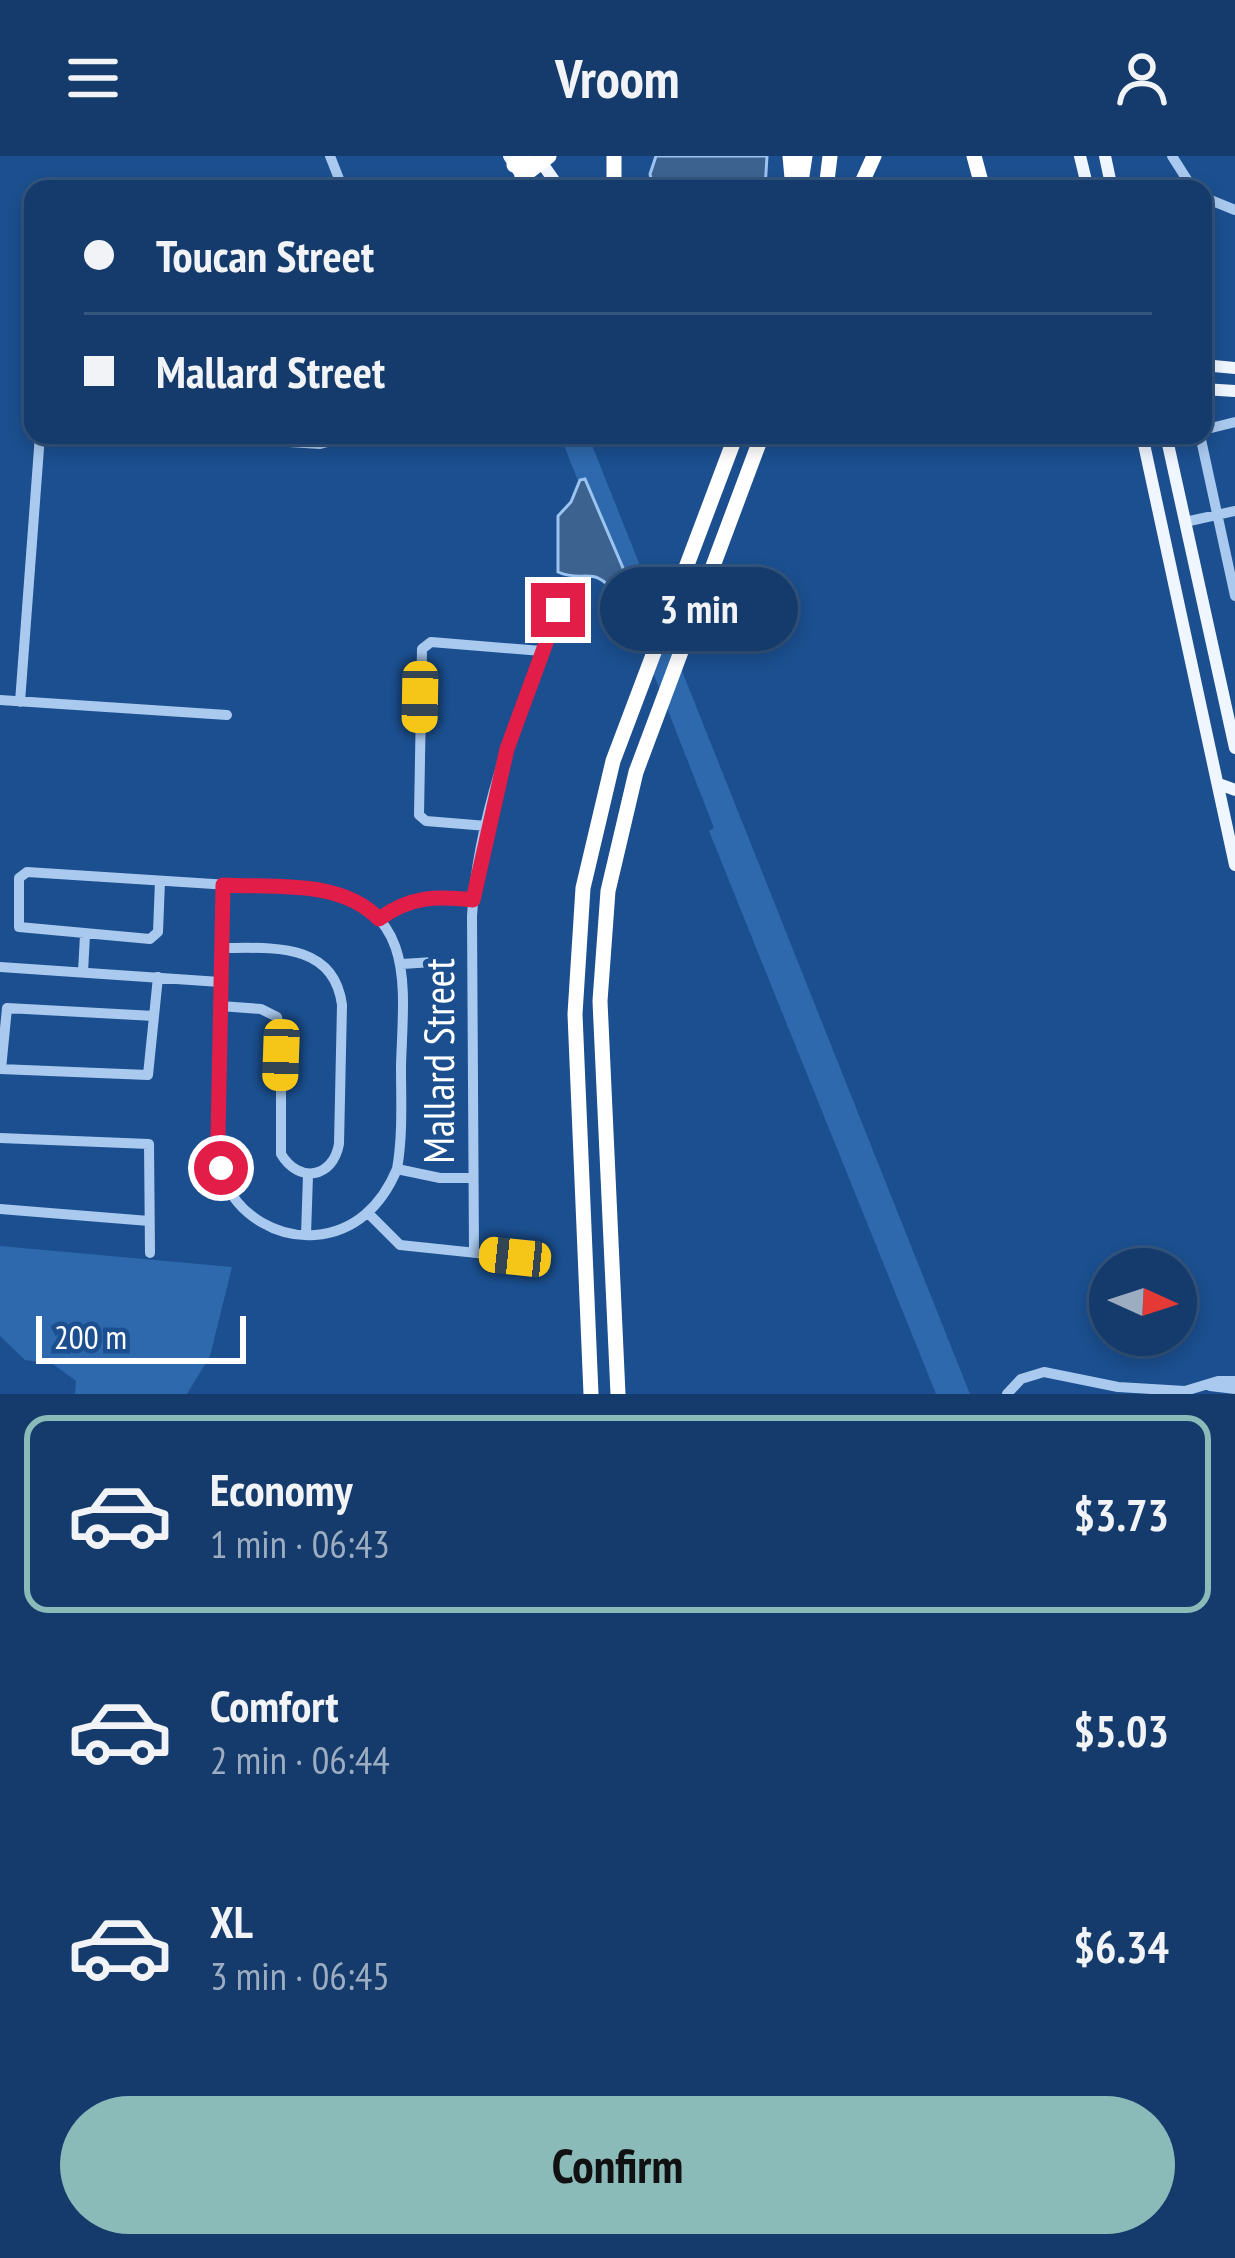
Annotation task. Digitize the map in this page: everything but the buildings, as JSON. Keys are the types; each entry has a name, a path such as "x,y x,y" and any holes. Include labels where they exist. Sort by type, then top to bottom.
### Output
{"highway":[{"path":"591,1394 576,943 597,816 733,444"},
{"path":"619,1394 601,968 606,905 620,829 660,708 759,444"}],"main road":[{"path":"1144,444 1235,866"},
{"path":"1168,444 1235,748"},
{"path":"1159,513 1168,522 1185,522"},
{"path":"1173,575 1185,569 1198,579"},
{"path":"1219,784 1235,790"}],"street":[{"path":"20,702 39,444"},
{"path":"1203,444 1235,596"},
{"path":"1185,522 1235,511"},
{"name":"Mallard Street","path":"474,1253 473,900 507,749 563,595"},
{"path":"487,826 426,821 418,812 422,649 431,642 542,651"},
{"path":"0,700 227,715"},
{"path":"160,881 155,937 19,927 22,873 160,881 223,885 341,894 365,905 393,938 402,964 397,1169 368,1214 332,1232 277,1231 233,1196 224,1179 218,1137 223,885"},
{"path":"379,919 412,900 473,900"},
{"path":"83,972 85,935"},
{"path":"220,1006 260,1009 277,1017 280,1149 288,1165 308,1175 330,1166 339,1144 342,1005 338,986 321,963 300,951 221,948"},
{"path":"402,964 433,962"},
{"path":"0,967 220,982"},
{"path":"154,1016 7,1008 0,1069 143,1077 151,1071 158,977"},
{"path":"0,1138 148,1144 150,1253"},
{"path":"397,1169 440,1178 472,1178"},
{"path":"306,1235 308,1175"},
{"path":"0,1209 149,1221"},
{"path":"368,1214 400,1244 515,1257"},
{"path":"1007,1394 1021,1378 1044,1372 1118,1388 1185,1391 1235,1385"}],"shaded area":[{"path":"656,156 767,156 766,180 651,180"},
{"path":"564,444 592,444 970,1394 936,1394 709,831 714,828"},
{"path":"585,479 623,568 630,599 617,596 595,577 558,572 558,516"},
{"path":"0,1246 232,1267 210,1356 187,1394 75,1394 76,1381 53,1364 25,1360 0,1336"}],"route":[{"path":"221,1168 223,885 323,890 365,905 379,919 412,900 473,900 507,749 558,610"}]}
